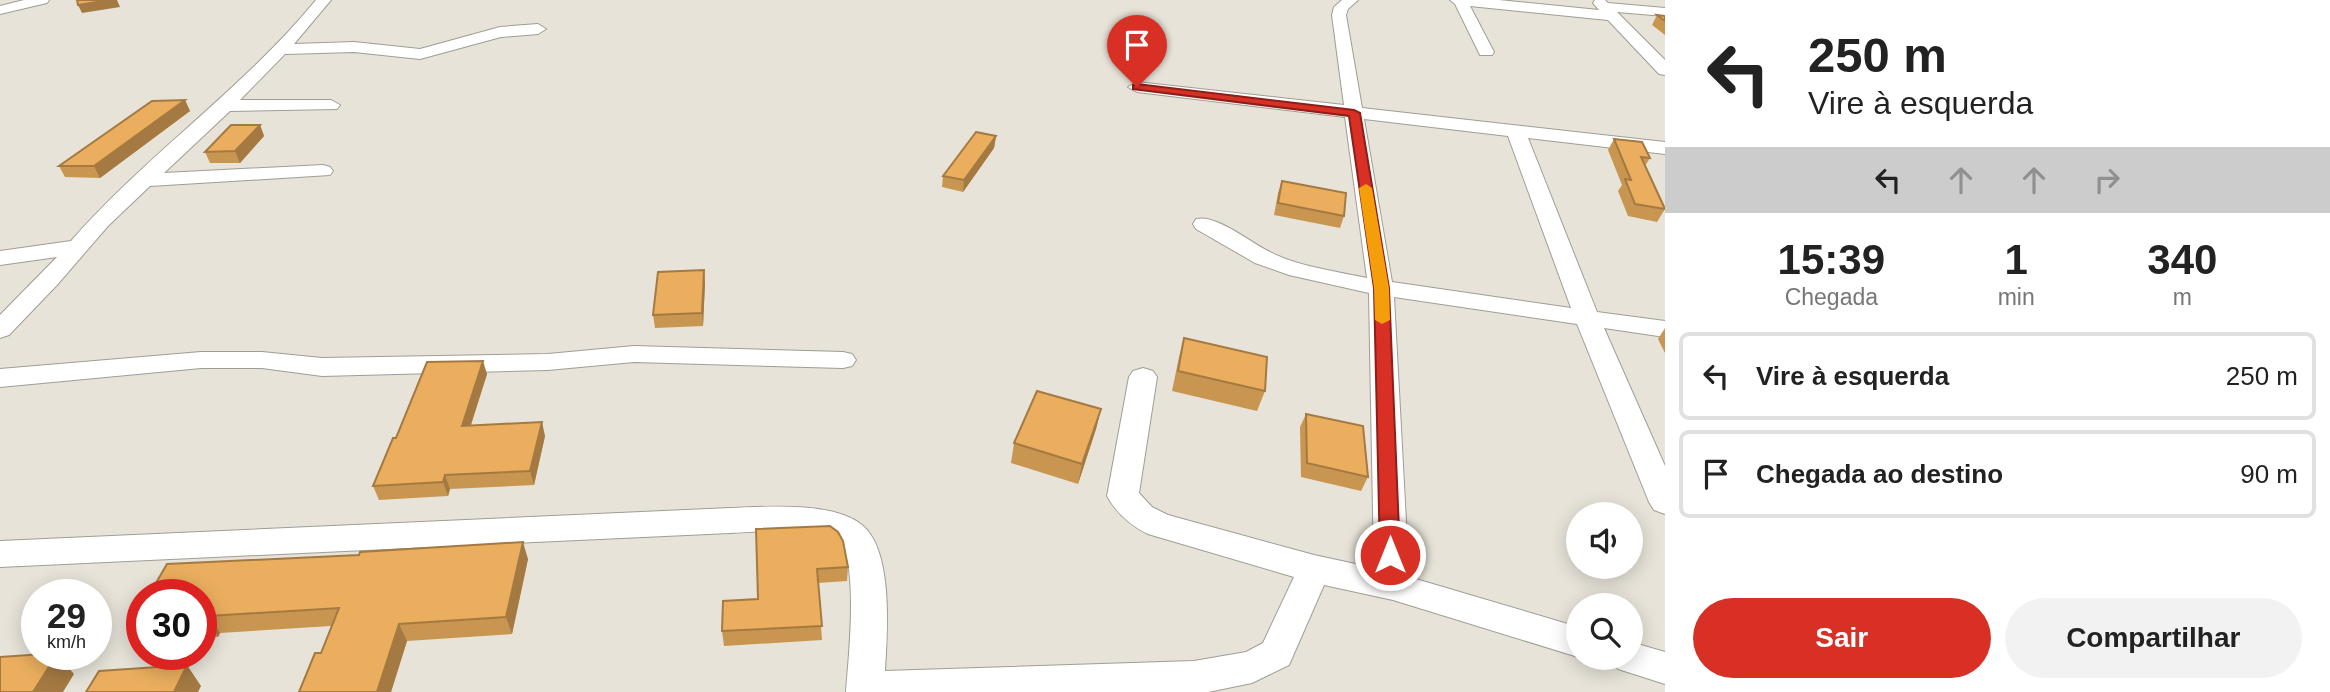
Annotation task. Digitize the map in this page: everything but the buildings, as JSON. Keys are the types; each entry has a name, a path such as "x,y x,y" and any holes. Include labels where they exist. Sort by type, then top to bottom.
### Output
{"street":[{"path":"0,330 49,280 76,247 225,106 324,0"},
{"path":"1352,0 1341,7 1339,15 1381,288 1393,586"},
{"path":"1458,0 1665,12"},
{"path":"1458,0 1486,52"},
{"path":"0,10 35,2"},
{"path":"11,21 35,2"},
{"path":"1605,8 1665,70"},
{"path":"281,49 354,47 420,54 500,32 538,29"},
{"path":"1137,87 1665,148"},
{"path":"225,106 331,105"},
{"path":"1516,131 1587,317 1665,502"},
{"path":"144,180 323,171"},
{"path":"1204,224 1263,258 1297,270 1381,288 1665,328"},
{"path":"0,258 76,247"},
{"path":"0,378 201,360 262,360 322,367 548,362 634,355 844,360"},
{"path":"1143,377 1123,496 1140,516 1159,525 1314,569 1393,586 1566,638"},
{"path":"0,554 694,522 788,520 829,523 851,533 864,554 868,580 865,691 1194,678 1252,667 1276,654 1314,569"},
{"path":"1643,662 1665,668"}],"slow traffic":[{"path":"1366,188 1381,288 1382,320"}],"route":[{"path":"1137,87 1354,113 1381,288 1390,555"}]}
